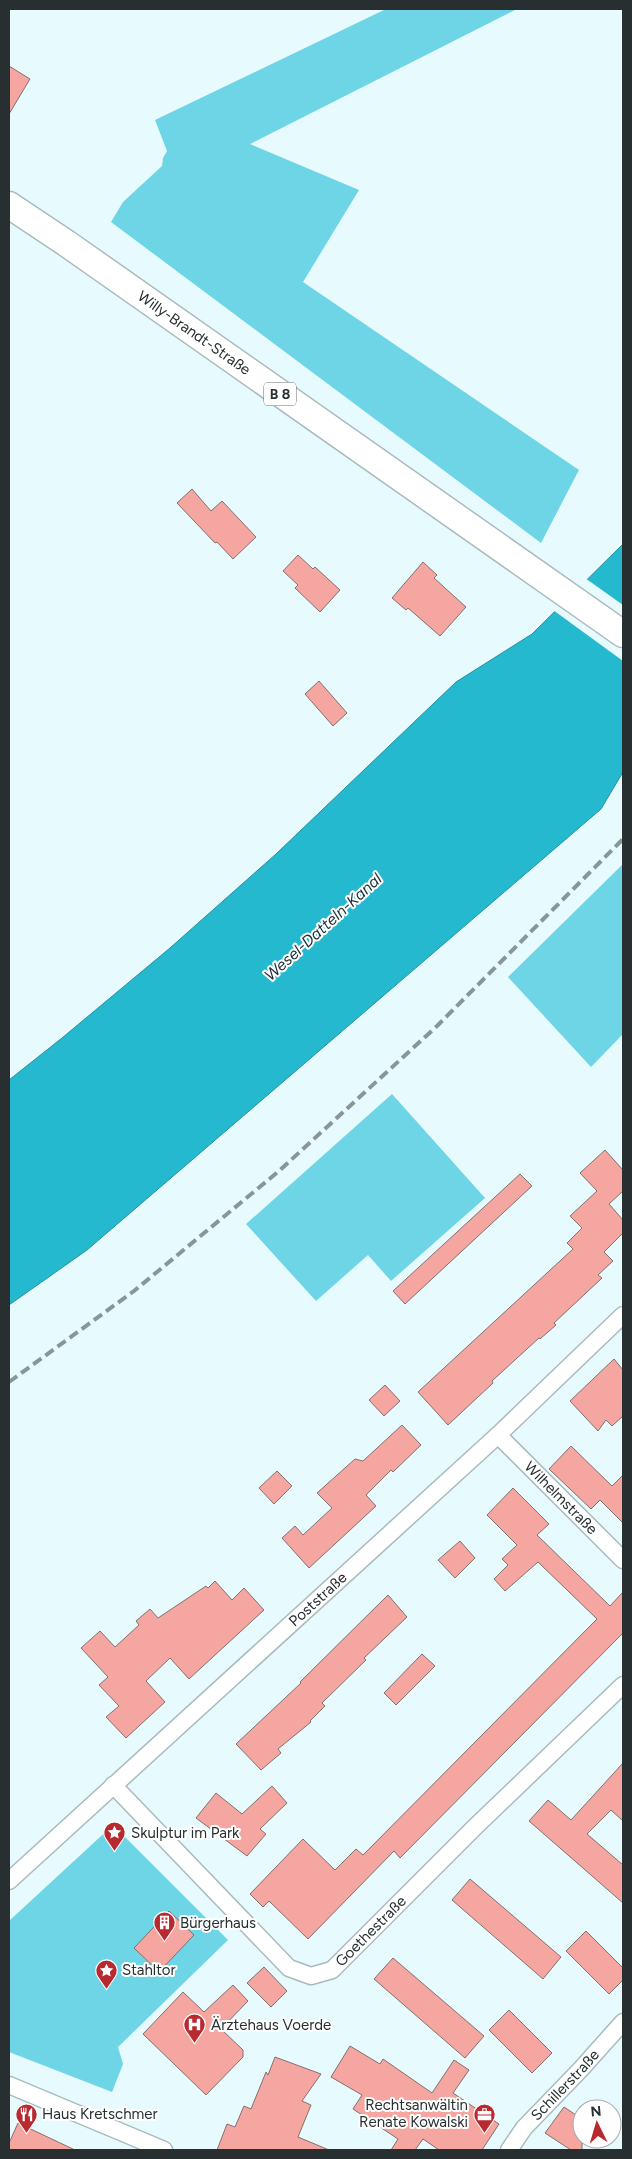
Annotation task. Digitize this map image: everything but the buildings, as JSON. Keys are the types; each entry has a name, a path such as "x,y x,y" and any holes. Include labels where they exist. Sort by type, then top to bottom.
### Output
{"main road":[{"name":"Willy-Brandt-Straße","path":"9,205 623,634"}],"street":[{"name":"Poststraße","path":"9,1881 498,1435 623,1315"},
{"name":"Wilhelmstraße","path":"498,1435 623,1560"},
{"name":"Goethestraße","path":"113,1785 289,1968 311,1976 332,1970 470,1832 623,1685"},
{"name":"Schillerstraße","path":"509,2150 524,2128 623,2022"},
{"path":"9,2085 164,2150"}],"shaded area":[{"path":"386,9 517,9 250,144 359,190 303,282 579,470 541,543 111,222 123,202 162,166 163,158 167,151 155,120"},
{"path":"623,864 623,1034 591,1067 508,977"},
{"path":"392,1094 485,1198 391,1281 368,1255 316,1301 246,1224"},
{"path":"113,1825 228,1940 118,2047 123,2064 112,2092 9,2052 9,1921"}],"water":[{"name":"Wesel-Datteln-Kanal","path":"623,544 623,772 601,809 87,1250 9,1305 9,1080 170,948 276,854 456,682 532,634"}],"pier":[{"path":"585,578 623,605 623,661 553,610"}],"railway":[{"path":"9,1382 134,1291 279,1171 437,1026 623,839"}],"place":[{"name":"Skulptur im Park","path":"115,1852"},
{"name":"Bürgerhaus","path":"164,1942"},
{"name":"Stahltor","path":"106,1989"},
{"name":"Ärztehaus Voerde","path":"195,2044"},
{"name":"Haus Kretschmer","path":"26,2133"},
{"name":"Rechtsanwältin Renate Kowalski","path":"484,2133"}]}
